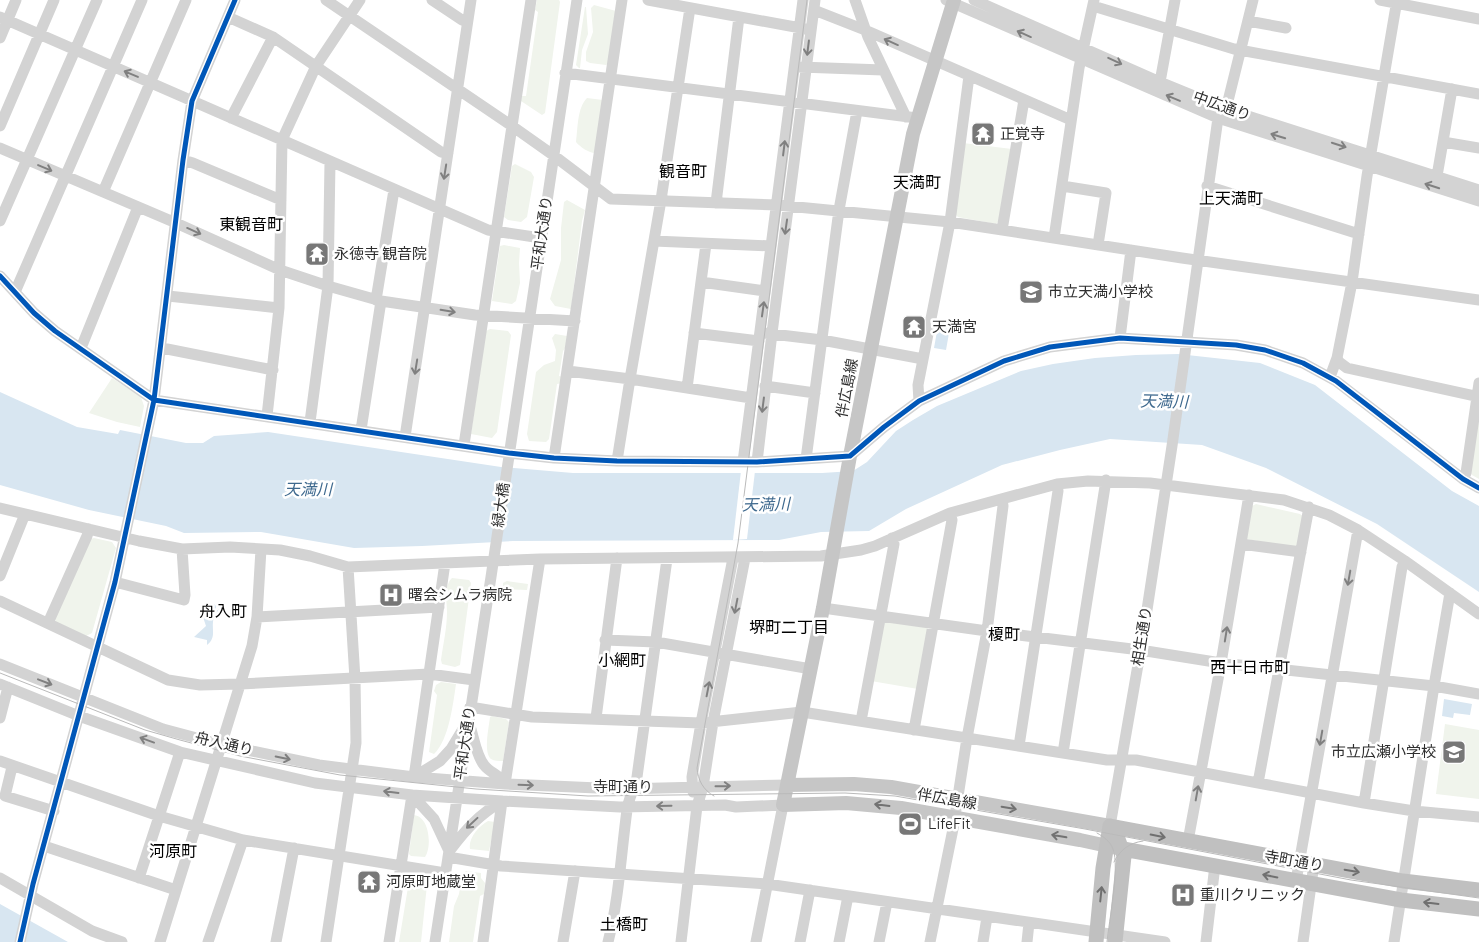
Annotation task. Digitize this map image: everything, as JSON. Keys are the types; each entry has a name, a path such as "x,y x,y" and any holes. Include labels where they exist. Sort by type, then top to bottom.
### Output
{"highway":[{"name":"寺町通り","path":"1110,826 1403,881 1479,890"},
{"name":"相生通り","path":"1097,937 1110,826"},
{"path":"1110,826 1123,850 1124,856 1116,939"},
{"name":"寺町通り","path":"1123,850 1215,865 1401,900 1479,909"}],"main road":[{"name":"伴広島線","path":"951,1 936,61 912,117 896,216 823,608 783,805 874,804 955,817 1123,850"},
{"name":"伴広島線","path":"787,785 854,784 891,787 1110,826"}],"street":[{"path":"0,38 4,19 16,0"},
{"path":"0,126 54,0"},
{"path":"0,221 97,0"},
{"path":"14,292 142,0"},
{"path":"103,192 186,0"},
{"path":"20,942 30,897 85,698 126,538 154,400 162,348 183,160 192,101 235,0"},
{"path":"326,0 512,126 611,199 776,205 950,222 1479,300"},
{"path":"267,416 279,308 282,140 316,66 360,0"},
{"path":"432,0 467,22"},
{"path":"406,437 471,0"},
{"path":"464,445 531,0"},
{"name":"平和大通り","path":"507,466 577,0"},
{"path":"554,458 622,0"},
{"path":"648,0 811,30"},
{"path":"757,462 766,386 763,336 765,291 803,0"},
{"path":"855,0 865,30 883,70 912,117"},
{"name":"中広通り","path":"974,0 1083,53 1226,109 1370,160 1436,176 1479,190"},
{"path":"1160,82 1175,0"},
{"path":"1218,118 1226,109 1253,0"},
{"path":"1380,0 1479,19"},
{"path":"951,1 1083,53 1218,118 1370,160 1479,201"},
{"path":"1397,2 1370,160 1352,282 1337,358 1338,375 1463,480 1479,488"},
{"path":"1054,238 1071,120 1093,3 1241,50 1479,94"},
{"path":"743,462 763,336 789,206 814,5 865,30 1071,120"},
{"path":"617,461 662,200 690,8"},
{"path":"228,17 273,37 441,152 448,153"},
{"path":"716,202 740,17"},
{"path":"4,19 488,230 541,238"},
{"path":"1248,21 1286,28"},
{"path":"230,118 273,37"},
{"path":"794,67 883,70"},
{"path":"565,73 912,117"},
{"path":"919,401 918,385 950,222 970,76"},
{"path":"1436,176 1452,89"},
{"path":"1002,230 1024,100"},
{"path":"806,459 839,210 857,111"},
{"name":"相生通り","path":"1110,826 1172,446 1218,118"},
{"path":"1443,142 1479,148"},
{"path":"0,148 176,223 280,270 328,286 378,300 484,316 575,321"},
{"path":"183,160 281,200"},
{"path":"310,422 328,286 330,162"},
{"path":"1062,186 1106,193 1098,245"},
{"path":"1207,186 1359,234"},
{"path":"361,430 394,190"},
{"path":"81,348 138,207"},
{"path":"654,241 771,246"},
{"path":"687,388 706,244"},
{"path":"1120,338 1131,250"},
{"path":"0,276 55,331 154,400 509,453 554,458 617,461 743,462 806,459 849,463 884,427 919,401 979,372 1024,354 1050,347 1120,338 1236,344 1265,350 1338,375 1478,396"},
{"path":"701,282 765,291"},
{"path":"168,296 279,308"},
{"path":"694,333 822,340 923,359"},
{"path":"162,348 273,370"},
{"path":"1337,358 1338,375"},
{"path":"568,371 752,398"},
{"path":"1463,480 1466,473 1479,383"},
{"path":"766,386 815,393"},
{"name":"緑大橋","path":"495,544 507,466"},
{"path":"1064,753 1106,480"},
{"path":"0,508 126,538 182,549 230,547 280,550 348,566 540,559 745,558 833,554 861,550 950,513 1057,484 1106,480 1249,495 1284,500 1309,507 1358,530 1479,614"},
{"path":"1018,746 1058,491 1057,484"},
{"path":"1188,841 1221,663 1249,495"},
{"path":"930,942 955,817 967,738 987,631 1003,506 1002,499"},
{"path":"1258,783 1309,507"},
{"path":"914,730 952,520 950,513"},
{"path":"0,576 25,514"},
{"path":"48,623 89,529"},
{"path":"1303,942 1304,882 1311,794 1358,530"},
{"path":"861,721 894,544 892,538"},
{"name":"平和大通り","path":"435,942 495,544"},
{"path":"1241,544 1301,552"},
{"path":"115,582 184,600 182,549"},
{"path":"160,942 252,646 257,617 261,549"},
{"path":"596,718 617,558"},
{"path":"608,942 620,874 627,807 635,788 667,558"},
{"path":"681,942 697,806 697,787 707,723 715,651 733,558"},
{"path":"707,723 727,654 745,558"},
{"path":"505,784 540,559"},
{"path":"1364,803 1402,567 1405,561"},
{"path":"414,777 446,563"},
{"path":"326,942 356,743 355,679 348,566"},
{"path":"1394,942 1450,594"},
{"path":"0,600 168,680 200,685 429,674 474,680"},
{"path":"257,617 439,607"},
{"path":"823,608 1140,650 1221,663 1434,686 1479,694"},
{"path":"605,640 656,642 811,669"},
{"name":"舟入通り","path":"0,664 163,729 222,745 319,765 460,781"},
{"path":"0,718 4,686"},
{"name":"舟入通り","path":"4,686 79,716 180,752 216,762 315,783 457,799"},
{"path":"470,707 532,717 707,723 802,712 1107,760 1136,760 1201,771 1311,794 1414,811 1479,816"},
{"path":"468,721 480,760 487,768 502,778 505,784"},
{"path":"414,777 440,761 468,721"},
{"path":"139,878 180,752"},
{"path":"54,811 5,796 4,765 159,816 244,840 445,873"},
{"name":"寺町通り","path":"460,781 635,788 787,785"},
{"path":"412,795 434,819 448,854"},
{"path":"389,942 412,795"},
{"name":"寺町通り","path":"457,799 627,807 783,805"},
{"path":"448,854 468,826 486,810 502,802"},
{"path":"483,942 502,802"},
{"path":"756,942 783,805"},
{"path":"208,942 244,840"},
{"path":"44,846 176,890"},
{"path":"276,942 294,848"},
{"path":"448,854 493,864 767,884 987,916 1097,937 1165,942"},
{"path":"1206,942 1215,865"},
{"path":"563,942 575,871"},
{"path":"0,878 92,931 122,942"},
{"path":"800,942 810,890"},
{"path":"840,942 848,896"},
{"path":"879,942 887,902"},
{"path":"983,942 987,916"},
{"path":"1028,942 1029,923"}],"shaded area":[{"path":"537,0 559,0 560,2 545,113 542,115 521,101 522,96 526,96 538,12 535,10"},
{"path":"594,5 616,11 609,63 606,65 586,61 586,52 593,32 591,8"},
{"path":"585,7 588,34 582,50 579,68 576,65"},
{"path":"587,98 603,100 595,153 590,152 576,142 581,107"},
{"path":"963,143 1012,149 999,221 996,224 958,217 954,213"},
{"path":"515,164 531,172 534,177 527,217 521,222 508,220 504,217 512,166"},
{"path":"567,200 585,210 571,309 555,306 550,299 561,260 561,228 564,202"},
{"path":"500,246 520,248 520,283 516,301 512,304 492,301"},
{"path":"490,329 508,331 511,335 497,432 492,438 471,434 486,331"},
{"path":"555,334 567,336 559,376 563,377 562,383 557,384 549,439 546,442 529,441 527,434 536,372 544,365 555,361 556,350 552,338"},
{"path":"112,378 141,397 144,406 140,427 89,413"},
{"path":"1479,405 1479,479 1472,475 1469,469"},
{"path":"1256,504 1300,514 1304,517 1299,548 1246,539 1252,506"},
{"path":"94,538 112,542 116,548 92,633 86,636 56,622 54,618 90,539"},
{"path":"452,578 469,580 471,583 460,665 455,667 442,664 441,660 447,618 446,590"},
{"path":"507,581 528,584 527,590 503,589 503,583"},
{"path":"886,622 927,627 929,631 918,689 871,681 882,625"},
{"path":"441,682 456,684 447,731 434,754 429,752 437,695 434,691 436,685"},
{"path":"490,717 506,719 509,722 503,761 491,759 487,751"},
{"path":"1445,724 1479,730 1479,799 1436,794"},
{"path":"414,815 423,821 428,833 429,840 425,857 411,856 409,854"},
{"path":"488,821 495,822 489,851 470,849 475,833"},
{"path":"466,871 481,873 481,878 485,883 484,894 480,896 473,942 449,942 454,906 459,894 462,875"},
{"path":"407,878 424,880 427,885 421,942 399,942 408,887 405,885"}],"water":[{"path":"939,320 951,322 946,350 934,348"},
{"name":"天満川","path":"1178,354 1260,363 1315,385 1452,491 1479,506 1479,592 1377,524 1266,468 1202,445 1110,439 1060,450 1002,465 906,509 869,531 821,532 779,540 513,541 354,548 261,532 184,533 166,526 89,510 0,485 0,392 77,427 118,434 120,430 186,443 203,443 214,436 268,432 501,467 573,473 822,473 853,471 867,462 896,431 913,420 937,406 1021,371 1095,358"},
{"path":"203,604 214,604 216,611 221,608 213,620 213,637 207,645 207,640 194,637 206,626 203,617"},
{"path":"1444,699 1472,704 1470,715 1454,713 1453,718 1442,716"},
{"path":"0,904 68,942 0,942"}],"pier":[{"path":"741,471 755,471 747,539 733,540"}],"tram line":[{"path":"714,796 702,784 697,768 738,543 807,0"},
{"path":"0,673 145,730 240,756 340,775 476,789 588,796 845,793 895,796 1085,829 1351,880 1479,898"},
{"path":"1097,833 1110,844 1115,857 1115,881 1107,942"},
{"path":"1114,862 1126,848 1133,843 1143,841"}],"cycle path":[{"path":"20,942 33,884 115,582 154,400 192,101 235,0"},
{"path":"0,276 34,313 55,331 154,400 509,453 554,458 617,461 757,462 850,456 919,401 1004,361 1050,347 1120,338 1236,345 1265,350 1303,363 1336,381 1463,479 1479,488"}],"place":[{"name":"正覚寺","path":"983,134"},
{"name":"永徳寺 観音院","path":"317,254"},
{"name":"市立天満小学校","path":"1031,292"},
{"name":"天満宮","path":"914,327"},
{"name":"曙会シムラ病院","path":"391,595"},
{"name":"市立広瀬小学校","path":"1454,752"},
{"name":"LifeFit","path":"910,824"},
{"name":"河原町地蔵堂","path":"369,882"},
{"name":"重川クリニック","path":"1183,895"}],"district":[{"name":"観音町","path":"683,171"},
{"name":"天満町","path":"917,182"},
{"name":"上天満町","path":"1231,198"},
{"name":"東観音町","path":"251,224"},
{"name":"舟入町","path":"223,611"},
{"name":"堺町二丁目","path":"789,627"},
{"name":"榎町","path":"1004,634"},
{"name":"小網町","path":"622,660"},
{"name":"西十日市町","path":"1250,667"},
{"name":"河原町","path":"173,851"},
{"name":"土橋町","path":"624,924"}]}
